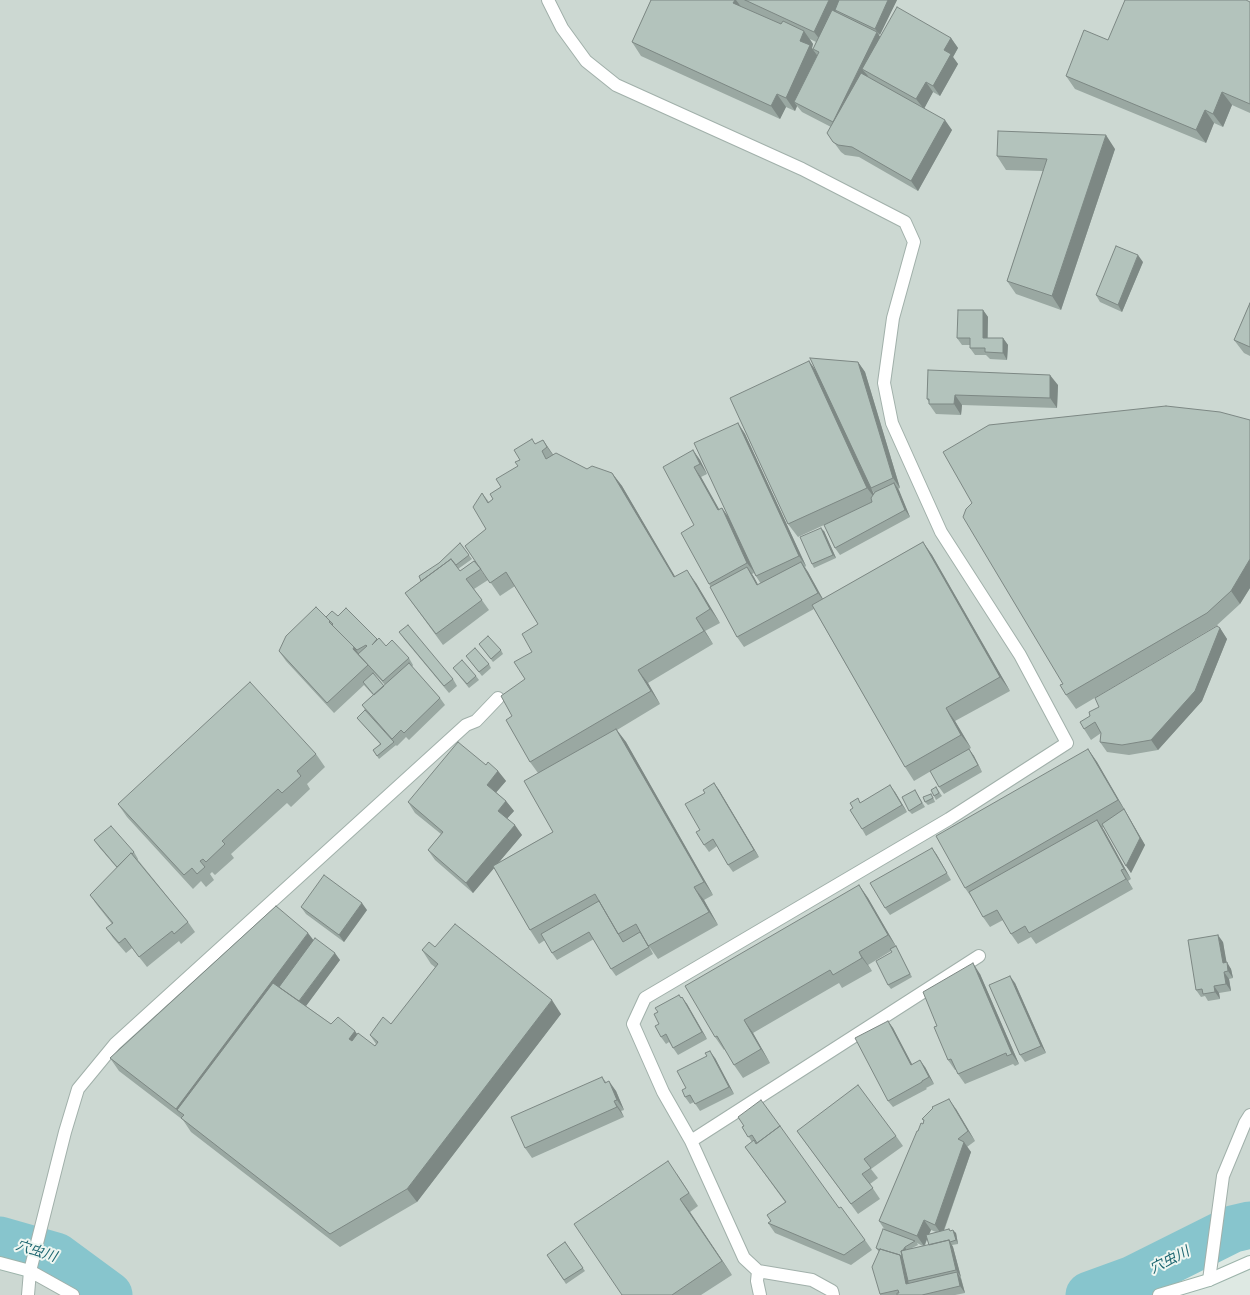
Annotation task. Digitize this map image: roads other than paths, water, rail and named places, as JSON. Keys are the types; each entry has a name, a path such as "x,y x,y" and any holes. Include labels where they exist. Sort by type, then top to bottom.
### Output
{"street":[{"path":"548,0 562,28 586,61 616,85 802,169 905,222 914,242 893,318 884,383 892,423 941,532 1020,655 1067,743 949,819 645,998 633,1024 663,1092 690,1141 744,1258 758,1270 812,1280 832,1291 833,1295"},
{"path":"28,1295 30,1271 65,1132 78,1089 110,1049 132,1028 466,725 476,721 498,698"},
{"path":"690,1141 979,956"},
{"path":"1209,1280 1224,1176 1245,1123 1250,1115"},
{"path":"1159,1295 1209,1280 1250,1262"},
{"path":"0,1263 30,1271 73,1295"},
{"path":"758,1270 757,1281 760,1295"}],"waterway":[{"name":"穴虫川","path":"1089,1295 1133,1279 1233,1229 1250,1225"},
{"name":"穴虫川","path":"0,1240 56,1256 109,1295"}]}
